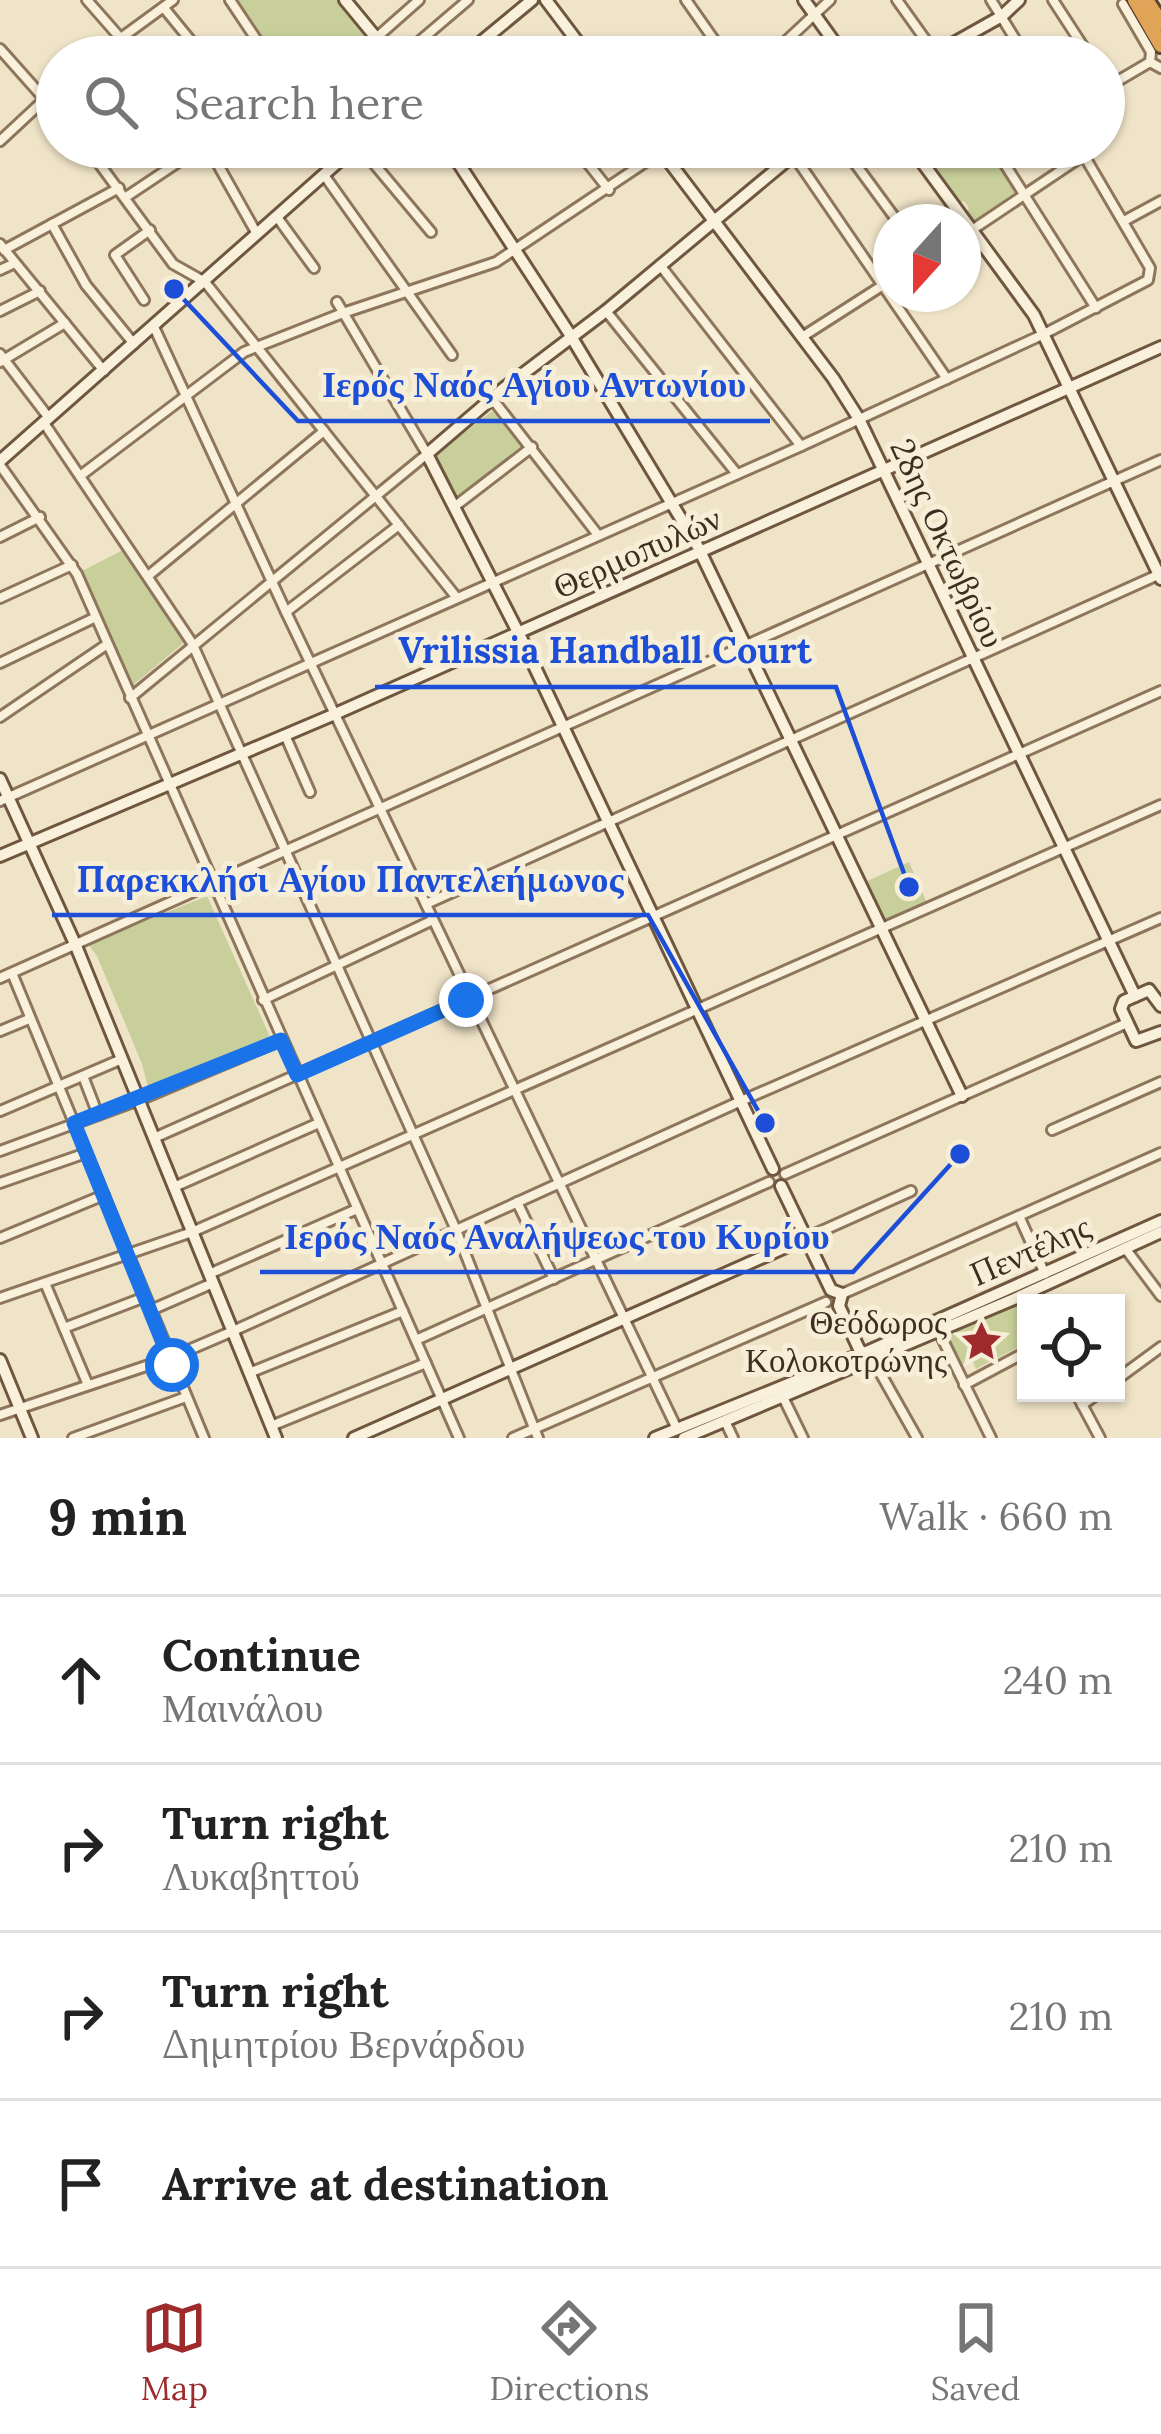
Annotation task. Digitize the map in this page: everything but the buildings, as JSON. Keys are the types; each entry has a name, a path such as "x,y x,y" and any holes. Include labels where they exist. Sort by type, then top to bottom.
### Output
{"highway":[{"path":"1136,4 1161,22"},
{"path":"1136,4 1161,45"}],"street":[{"path":"88,0 120,36"},
{"path":"125,36 173,0"},
{"path":"230,0 254,36"},
{"path":"345,0 374,36"},
{"path":"383,36 419,0"},
{"path":"423,36 468,0"},
{"path":"489,36 532,0"},
{"path":"546,0 573,36"},
{"path":"686,0 711,36"},
{"path":"804,0 830,36"},
{"path":"793,36 830,0"},
{"path":"897,0 921,36"},
{"path":"991,0 1014,36"},
{"path":"968,36 1023,0"},
{"path":"1053,0 1076,36"},
{"path":"1136,4 1150,62"},
{"path":"164,8 187,36"},
{"path":"0,50 36,90"},
{"path":"1150,62 1161,68"},
{"path":"1125,74 1150,62"},
{"path":"0,141 36,107"},
{"path":"104,168 177,268 205,282 457,598"},
{"path":"104,370 2,247 166,168"},
{"path":"217,168 257,234"},
{"path":"328,168 0,463 72,565 459,1438"},
{"path":"376,168 431,232"},
{"path":"462,168 572,338 701,553 962,1096"},
{"path":"592,168 609,190"},
{"path":"80,476 256,345 496,262 638,168"},
{"name":"28ης Οκτωβρίου","path":"676,168 860,419 1135,996"},
{"path":"130,698 374,493 508,394 774,168"},
{"path":"807,168 873,263"},
{"path":"859,168 885,204"},
{"path":"925,168 949,204"},
{"path":"1007,168 1096,308"},
{"path":"981,224 1059,168"},
{"path":"1092,168 1150,273"},
{"path":"323,174 452,355"},
{"path":"1124,221 1161,201"},
{"path":"277,217 314,268"},
{"path":"52,224 78,272 134,344"},
{"path":"143,300 115,254 150,230"},
{"path":"426,904 1160,576 1030,308 981,249"},
{"path":"4,799 1044,334 1096,308 1161,262"},
{"path":"0,270 15,263"},
{"path":"660,266 801,446"},
{"path":"0,311 40,291"},
{"path":"802,337 873,292"},
{"path":"337,302 427,454 519,634 835,1298 916,1438"},
{"path":"606,311 737,473"},
{"path":"905,312 947,379"},
{"path":"65,323 2,359 193,643 456,1230 537,1434"},
{"path":"154,327 680,1434"},
{"name":"Θερμοπυλών","path":"0,856 519,634 1161,347"},
{"path":"494,400 598,535"},
{"path":"148,576 324,431"},
{"path":"454,507 532,447"},
{"path":"0,978 1161,460"},
{"path":"0,537 40,517"},
{"path":"286,612 399,525"},
{"path":"0,598 72,565"},
{"path":"0,663 94,618"},
{"path":"0,717 106,645"},
{"path":"154,1138 1161,691"},
{"path":"285,735 310,792"},
{"path":"0,779 4,799 76,946 273,1432 426,1363"},
{"path":"0,1298 192,1232 1161,806"},
{"path":"0,1415 170,1358 1161,918"},
{"path":"263,1000 433,920"},
{"path":"11,973 204,1438"},
{"path":"1161,1006 1152,991 1120,1006 1138,1042 1157,1034 1161,1050"},
{"path":"0,1031 29,1019"},
{"path":"416,1340 1127,1024"},
{"path":"0,1151 139,1100 281,1040"},
{"path":"0,1112 122,1059"},
{"path":"83,1076 98,1115"},
{"path":"1052,1130 1161,1082"},
{"path":"174,1187 319,1124"},
{"path":"0,1184 86,1153"},
{"path":"513,1438 537,1434 1161,1153"},
{"path":"354,1438 911,1191"},
{"path":"0,1238 104,1195"},
{"path":"517,1202 554,1279"},
{"path":"151,1310 357,1209"},
{"path":"1018,1216 1045,1274"},
{"name":"Πεντέλης","path":"680,1434 1027,1293 1045,1274 1161,1221"},
{"name":"Πεντέλης","path":"655,1438 725,1421 1161,1232"},
{"path":"1125,1248 1161,1297"},
{"path":"46,1283 88,1384"},
{"path":"64,1328 145,1297"},
{"path":"249,1373 403,1311"},
{"path":"939,1332 991,1438"},
{"path":"1125,1373 1161,1347"},
{"path":"964,1384 1017,1357"},
{"path":"0,1360 32,1438"},
{"path":"73,1438 186,1397"},
{"path":"783,1397 802,1438"},
{"path":"1080,1402 1100,1438"},
{"path":"1082,1406 1087,1402"},
{"path":"725,1421 733,1438"}],"green space":[{"path":"234,0 338,0 368,36 258,36"},
{"path":"934,168 999,168 1018,195 981,221 981,204 959,203"},
{"path":"492,411 525,447 456,502 435,455"},
{"path":"123,550 186,641 132,686 80,572"},
{"path":"909,862 927,903 884,923 865,882"},
{"path":"207,896 271,1039 148,1087 97,956 88,944"},
{"path":"1017,1302 1017,1348 976,1369 972,1360 962,1364 946,1332"}],"place":[{"name":"Ιερός Ναός Αγίου Αντωνίου","path":"174,289"},
{"name":"Vrilissia Handball Court","path":"909,887"},
{"name":"Παρεκκλήσι Αγίου Παντελεήμωνος","path":"765,1123"},
{"name":"Ιερός Ναός Αναλήψεως του Κυρίου","path":"960,1154"},
{"name":"Θεόδωρος Κολοκοτρώνης","path":"981,1341"}],"route":[{"path":"172,1365 74,1123 281,1040 297,1075 466,1000"}]}
